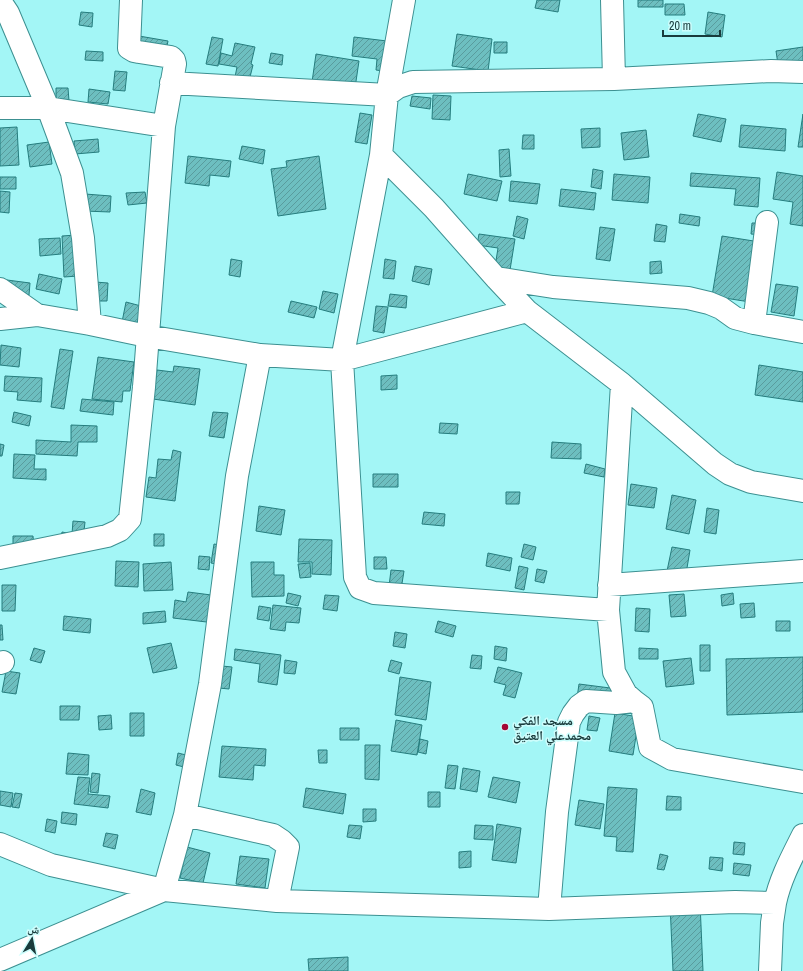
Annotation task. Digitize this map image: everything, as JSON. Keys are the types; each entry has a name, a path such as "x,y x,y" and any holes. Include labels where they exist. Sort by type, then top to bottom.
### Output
{"street":[{"path":"0,558 106,536 120,530 130,518 144,387 164,126 175,64 171,57 134,51 130,48 131,0"},
{"path":"404,0 387,95 381,155 342,360 355,577 360,588 374,593 608,610"},
{"path":"612,0 614,79"},
{"path":"0,6 4,7 8,13 48,108 72,173 82,238 90,324"},
{"path":"171,83 387,95 398,87 413,82 614,79 770,71 803,72"},
{"path":"0,108 48,108 164,126"},
{"path":"381,155 434,208 496,278 527,310 622,384 715,464 730,474 751,482 803,491"},
{"path":"754,323 767,222"},
{"path":"496,278 553,287 688,298 709,302 736,318 754,323 803,332"},
{"path":"0,289 37,315"},
{"path":"0,319 37,315 147,336 260,355 342,360 527,310"},
{"path":"164,890 185,816 210,684 237,476 260,355"},
{"path":"622,384 608,610 614,672 626,694 642,707 650,746 672,759 803,782"},
{"path":"609,585 803,571"},
{"path":"549,909 557,812 569,722 579,706 586,701 616,703 634,702"},
{"path":"185,816 273,835 282,841 288,847 277,901"},
{"path":"770,971 772,923 775,903 783,877 803,835"},
{"path":"0,844 51,865 164,890 277,901 549,909 735,902 775,903"},
{"path":"0,960 164,890"}],"building":[{"path":"537,0 560,0 558,12 535,8"},
{"path":"638,0 663,0 663,7 638,7"},
{"path":"665,4 684,4 685,15 665,15"},
{"path":"81,12 93,13 92,27 79,25"},
{"path":"708,12 725,15 722,37 705,34"},
{"path":"457,34 492,39 488,71 452,66"},
{"path":"139,36 168,41 165,56 136,51"},
{"path":"212,37 223,39 218,66 206,64"},
{"path":"354,37 387,41 383,71 376,70 377,59 352,56"},
{"path":"494,42 507,42 507,53 494,53"},
{"path":"235,43 255,47 251,64 253,65 248,85 234,82 237,67 219,64 221,53 232,56"},
{"path":"803,47 803,68 779,71 776,51"},
{"path":"86,51 103,52 103,61 85,60"},
{"path":"271,53 283,55 282,65 269,63"},
{"path":"316,54 359,61 355,88 312,82"},
{"path":"115,71 127,72 125,91 113,90"},
{"path":"56,88 68,88 69,101 56,101"},
{"path":"89,89 110,92 108,104 88,102"},
{"path":"433,95 451,96 450,120 432,119"},
{"path":"412,96 431,98 430,109 410,106"},
{"path":"360,113 372,115 367,144 355,142"},
{"path":"698,114 726,119 721,142 693,136"},
{"path":"803,114 803,147 798,147"},
{"path":"741,125 786,129 785,151 739,147"},
{"path":"17,127 19,165 0,166 0,128"},
{"path":"600,128 600,147 582,148 581,129"},
{"path":"646,130 649,157 624,160 621,133"},
{"path":"523,135 534,135 534,149 522,149"},
{"path":"98,139 99,152 75,154 74,141"},
{"path":"49,142 52,164 30,167 27,145"},
{"path":"242,146 265,150 263,164 239,159"},
{"path":"509,149 511,176 500,177 499,150"},
{"path":"188,156 231,161 229,177 210,175 209,186 185,183"},
{"path":"319,156 326,209 278,216 271,169 287,167 286,161"},
{"path":"593,169 603,171 601,189 591,187"},
{"path":"777,172 803,176 803,226 790,224 793,202 773,199"},
{"path":"691,173 760,178 758,207 734,205 736,189 690,186"},
{"path":"468,174 502,181 497,201 464,194"},
{"path":"614,174 650,177 648,203 612,200"},
{"path":"0,177 16,177 16,189 0,189"},
{"path":"511,181 540,184 537,204 509,201"},
{"path":"561,189 596,193 594,210 559,206"},
{"path":"0,191 10,192 9,213 0,212"},
{"path":"145,192 147,203 128,205 126,193"},
{"path":"85,194 111,196 110,212 84,211"},
{"path":"680,214 700,217 699,226 679,223"},
{"path":"517,216 528,219 524,239 513,236"},
{"path":"752,223 762,223 762,235 751,234"},
{"path":"656,224 667,226 665,242 654,241"},
{"path":"600,227 615,229 610,261 596,259"},
{"path":"479,234 515,239 510,270 495,267 498,248 477,245"},
{"path":"76,235 78,276 64,277 62,236"},
{"path":"722,236 760,242 750,302 712,296"},
{"path":"60,238 61,254 40,256 39,239"},
{"path":"231,259 242,261 240,277 229,275"},
{"path":"385,259 396,261 394,279 383,278"},
{"path":"661,261 662,273 650,274 650,262"},
{"path":"415,266 432,269 429,285 412,281"},
{"path":"39,274 62,279 59,294 36,289"},
{"path":"7,280 30,283 29,295 5,292"},
{"path":"95,282 108,283 107,301 94,301"},
{"path":"776,284 798,287 794,316 771,312"},
{"path":"323,291 338,294 334,313 319,309"},
{"path":"390,294 407,296 406,308 388,306"},
{"path":"291,301 317,307 314,318 288,312"},
{"path":"126,302 141,306 137,326 122,322"},
{"path":"376,306 388,307 384,333 373,331"},
{"path":"1,345 21,348 19,367 0,365"},
{"path":"60,349 73,351 64,409 51,407"},
{"path":"98,357 134,362 130,391 123,391 122,402 92,399"},
{"path":"759,365 803,372 803,402 755,395"},
{"path":"174,366 200,369 195,405 153,399 157,370 173,372"},
{"path":"397,375 397,389 381,390 381,376"},
{"path":"5,376 42,378 41,402 17,400 18,392 4,391"},
{"path":"82,399 114,402 113,415 80,411"},
{"path":"14,412 31,416 29,426 12,422"},
{"path":"213,412 228,413 224,438 209,436"},
{"path":"440,423 458,424 457,434 439,433"},
{"path":"71,425 97,426 97,442 78,442 77,456 36,454 36,440 71,442"},
{"path":"552,442 581,444 581,459 551,458"},
{"path":"0,444 4,445 2,456 0,456"},
{"path":"173,450 181,452 175,501 146,497 149,477 156,478 158,459 171,460"},
{"path":"14,454 35,455 34,469 46,469 46,480 13,478"},
{"path":"586,464 605,469 604,477 584,473"},
{"path":"373,474 398,474 398,487 373,487"},
{"path":"631,484 657,488 654,508 628,505"},
{"path":"506,492 520,492 519,504 506,504"},
{"path":"672,495 696,500 689,534 666,529"},
{"path":"259,506 285,510 281,535 256,531"},
{"path":"707,508 719,510 716,534 704,532"},
{"path":"424,512 445,514 444,526 422,524"},
{"path":"73,521 85,522 82,549 60,547 62,532 72,534"},
{"path":"154,534 164,534 164,546 154,546"},
{"path":"13,536 33,536 34,548 13,549"},
{"path":"299,539 332,540 331,575 312,574 312,562 298,562"},
{"path":"214,544 225,546 222,565 211,563"},
{"path":"524,544 536,547 533,560 521,557"},
{"path":"672,547 690,550 686,574 667,571"},
{"path":"488,553 512,558 510,571 486,566"},
{"path":"199,556 210,557 209,570 198,569"},
{"path":"374,557 386,557 387,569 374,569"},
{"path":"116,561 139,562 138,587 115,586"},
{"path":"171,562 173,590 144,591 143,564"},
{"path":"251,562 274,562 274,575 284,575 284,596 252,597"},
{"path":"310,563 311,577 300,578 298,564"},
{"path":"519,566 528,568 524,590 515,588"},
{"path":"537,569 547,571 544,583 535,581"},
{"path":"391,570 404,571 400,596 388,594"},
{"path":"2,585 16,585 15,611 2,611"},
{"path":"188,592 219,596 215,623 173,618 175,600 186,602"},
{"path":"288,593 301,596 298,606 286,603"},
{"path":"733,593 734,604 722,606 721,595"},
{"path":"684,594 686,616 671,617 669,595"},
{"path":"325,595 339,596 337,611 323,609"},
{"path":"754,603 755,617 741,618 740,604"},
{"path":"273,605 301,608 299,623 286,622 285,631 270,629"},
{"path":"259,606 271,608 269,621 257,619"},
{"path":"636,608 650,609 649,632 635,631"},
{"path":"165,611 166,622 143,624 143,613"},
{"path":"64,616 91,619 90,633 63,630"},
{"path":"438,621 456,626 453,637 435,632"},
{"path":"776,621 790,621 790,631 776,631"},
{"path":"0,625 2,625 3,640 0,640"},
{"path":"395,632 407,634 405,648 393,646"},
{"path":"171,643 177,668 153,673 147,648"},
{"path":"700,645 710,645 710,671 700,671"},
{"path":"495,646 507,648 506,661 494,659"},
{"path":"34,648 45,651 41,663 30,660"},
{"path":"639,648 658,649 658,659 639,659"},
{"path":"235,649 281,655 277,685 258,682 260,664 234,660"},
{"path":"472,655 482,656 481,669 470,668"},
{"path":"803,657 803,712 727,715 726,659"},
{"path":"691,658 694,684 666,687 663,661"},
{"path":"285,660 297,662 295,674 284,673"},
{"path":"391,660 402,663 399,674 388,671"},
{"path":"222,666 232,667 229,689 219,688"},
{"path":"498,667 522,673 515,698 503,695 506,685 494,682"},
{"path":"6,671 20,673 16,694 2,692"},
{"path":"400,677 431,682 426,720 395,715"},
{"path":"579,684 618,689 616,703 577,698"},
{"path":"60,706 80,706 79,720 60,720"},
{"path":"130,713 144,713 144,736 130,736"},
{"path":"615,713 639,717 633,755 609,751"},
{"path":"111,715 112,729 99,730 98,716"},
{"path":"589,716 600,718 597,731 587,730"},
{"path":"396,720 422,725 417,755 391,751"},
{"path":"340,728 359,728 359,740 340,740"},
{"path":"420,739 428,741 426,754 418,752"},
{"path":"365,745 380,745 379,780 365,779"},
{"path":"222,746 266,749 265,766 254,765 253,780 219,777"},
{"path":"318,750 327,750 327,763 319,763"},
{"path":"68,753 89,755 88,775 66,774"},
{"path":"178,753 190,756 188,768 176,765"},
{"path":"448,765 458,766 455,789 445,788"},
{"path":"463,768 480,771 477,792 460,789"},
{"path":"92,773 100,774 98,793 90,792"},
{"path":"78,777 90,778 88,794 110,796 108,808 74,804"},
{"path":"493,777 520,782 516,803 488,797"},
{"path":"608,787 637,789 633,852 616,851 617,837 604,836"},
{"path":"306,788 346,794 343,814 303,807"},
{"path":"141,789 155,793 151,815 136,812"},
{"path":"0,791 13,793 11,807 0,805"},
{"path":"428,792 440,792 440,807 428,807"},
{"path":"15,793 22,794 19,808 12,807"},
{"path":"667,796 681,797 681,810 666,810"},
{"path":"579,800 604,804 600,829 575,825"},
{"path":"363,809 376,809 376,821 363,822"},
{"path":"62,812 77,814 76,825 61,823"},
{"path":"47,819 57,821 55,833 45,831"},
{"path":"497,824 521,828 516,863 492,860"},
{"path":"349,825 362,826 360,839 347,837"},
{"path":"475,825 493,826 493,840 474,839"},
{"path":"106,833 118,835 115,849 103,846"},
{"path":"734,842 745,843 744,855 733,854"},
{"path":"187,847 210,853 203,883 180,878"},
{"path":"471,851 471,867 459,868 459,852"},
{"path":"660,854 668,856 664,870 657,869"},
{"path":"240,856 269,859 265,888 236,884"},
{"path":"710,857 723,858 722,871 709,869"},
{"path":"734,863 751,865 749,876 733,874"},
{"path":"700,903 703,971 673,971 670,904"},
{"path":"348,957 348,971 309,971 308,959"}],"place":[{"name":"مسجد الفكي محمدعلي العتيق","path":"505,727"}]}
